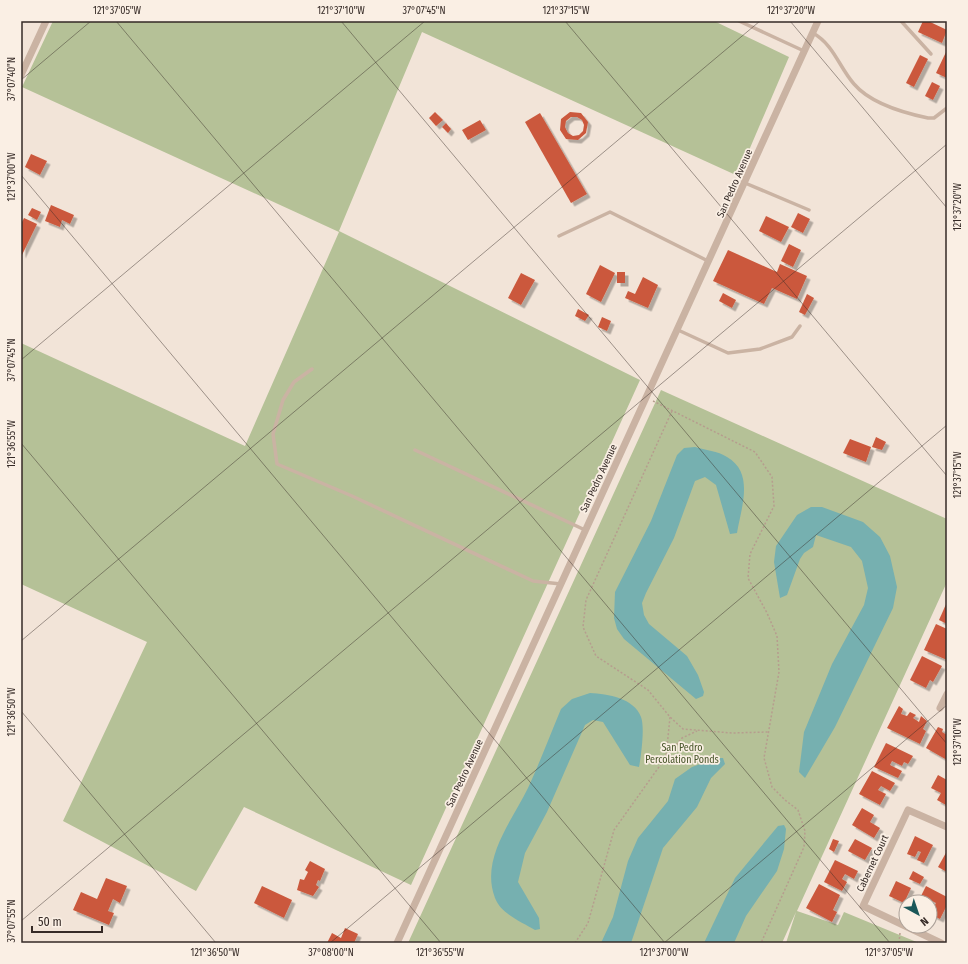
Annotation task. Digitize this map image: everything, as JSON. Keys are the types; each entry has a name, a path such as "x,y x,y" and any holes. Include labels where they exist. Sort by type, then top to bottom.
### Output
{"street":[{"path":"21,75 46,21"},
{"name":"San Pedro Avenue","path":"397,943 818,21"},
{"path":"940,708 947,694"},
{"name":"Cabernet Court","path":"898,924 863,906 908,810 947,827"},
{"name":"Cabernet Court","path":"921,934 941,943"}],"lane":[{"path":"740,21 804,51"},
{"path":"901,21 931,54"},
{"path":"813,33 824,39 854,84 866,96 928,118 934,118 947,108"},
{"path":"745,183 809,210"},
{"path":"559,236 610,212 709,262"},
{"path":"678,330 728,353 760,349 792,337 800,326"},
{"path":"312,369 294,382 283,400 273,434 277,464 352,496 533,581 561,584"},
{"path":"415,450 585,530"}],"path":[{"path":"645,399 755,452 772,477 774,506 750,554 748,578 767,613 777,636 779,672 764,758 772,787 798,810 805,831 804,847 761,943"},
{"path":"672,411 586,600 583,627 596,656 648,690 670,717 683,729 732,733 768,732"},
{"path":"666,757 670,717"},
{"path":"575,943 588,923 614,830 666,757 682,738 697,731"}],"green space":[{"path":"53,21 714,21 789,57 738,176 422,32 339,231 640,380 411,885 244,807 196,891 63,821 147,642 21,584 21,343 245,446 339,232 22,87"},
{"name":"San Pedro Percolation Ponds","path":"661,390 947,519 947,582 797,911 838,925 844,912 919,943 786,943 796,912 782,943 408,943"}],"water":[{"path":"695,447 716,452 727,457 736,464 741,472 744,481 744,492 737,533 730,534 716,485 705,477 695,481 674,538 642,603 644,615 649,624 687,656 698,675 704,692 703,696 696,699 624,639 617,629 614,618 615,592 651,521 677,455 684,448"},
{"path":"811,507 822,507 863,522 880,537 890,556 897,587 893,608 835,727 805,778 799,772 804,732 832,664 864,605 868,588 862,561 851,547 816,535 813,547 804,553 800,559 787,595 780,598 774,562 776,546 797,515"},
{"path":"590,693 605,694 620,698 633,705 638,711 643,728 639,767 630,765 603,722 593,720 585,725 547,812 525,853 518,882 539,918 540,929 535,930 512,917 498,904 491,883 495,855 500,841 528,788 561,709 572,699"},
{"path":"717,758 723,758 725,764 711,778 697,807 663,848 631,943 601,943 613,917 628,861 638,838 668,801 675,779 692,767"},
{"path":"784,825 786,829 784,849 777,871 746,916 734,943 704,943 735,878 778,826"}],"building":[{"path":"923,21 928,21 947,30 942,43 918,32"},
{"path":"947,50 947,78 936,73"},
{"path":"920,55 928,59 914,87 906,83"},
{"path":"932,82 940,86 933,100 925,96"},
{"path":"435,112 443,120 436,126 429,118"},
{"path":"570,112 581,113 588,122 586,133 578,140 566,139 560,130 561,119","holes":["571,117 577,117 582,120 584,125 583,131 579,135 573,136 568,133 565,127 566,121"]},
{"path":"540,113 587,194 571,203 525,122"},
{"path":"480,120 486,130 468,140 462,130"},
{"path":"446,123 451,129 448,133 442,127"},
{"path":"31,154 47,161 40,175 25,167"},
{"path":"51,205 74,215 70,224 62,220 60,227 45,221"},
{"path":"32,208 41,212 37,220 28,215"},
{"path":"798,213 810,219 803,233 791,227"},
{"path":"766,216 789,227 781,242 759,231"},
{"path":"24,218 37,224 22,255 21,224"},
{"path":"789,244 801,250 793,267 781,261"},
{"path":"728,250 777,272 780,264 807,276 797,299 772,288 764,304 713,281"},
{"path":"600,265 615,273 601,302 586,294"},
{"path":"617,272 625,272 625,283 617,283"},
{"path":"521,273 535,280 521,305 508,298"},
{"path":"643,277 658,285 648,308 625,298 628,291 635,294"},
{"path":"723,293 736,300 732,308 719,301"},
{"path":"807,294 814,298 805,315 799,312"},
{"path":"578,309 589,315 585,321 575,316"},
{"path":"602,317 611,321 607,331 598,327"},
{"path":"876,437 886,442 882,450 872,447"},
{"path":"850,439 871,447 866,462 843,453"},
{"path":"947,602 947,624 939,620"},
{"path":"936,624 947,629 947,660 924,650"},
{"path":"922,656 942,666 933,682 930,680 926,688 910,680"},
{"path":"899,706 903,709 901,714 907,716 910,712 916,715 913,718 919,722 921,716 927,721 923,729 926,731 920,744 887,728"},
{"path":"938,727 943,729 942,732 947,735 947,760 926,748"},
{"path":"886,743 913,756 908,764 904,762 902,766 892,761 890,765 902,771 898,778 874,767"},
{"path":"872,771 895,783 890,791 881,786 878,790 886,794 880,805 859,794"},
{"path":"938,775 947,780 946,805 937,800 941,793 931,788"},
{"path":"862,808 874,815 870,822 880,828 874,838 852,825"},
{"path":"915,836 933,845 924,863 917,860 921,852 918,851 915,857 907,854"},
{"path":"833,839 839,841 834,852 829,849"},
{"path":"855,839 872,848 865,860 848,851"},
{"path":"947,851 947,872 938,867"},
{"path":"835,860 858,871 854,879 845,874 842,879 847,882 842,891 824,882"},
{"path":"310,861 325,869 320,881 318,880 316,885 319,887 313,896 297,890 300,879 304,880 308,872 305,870"},
{"path":"913,871 924,877 920,884 909,879"},
{"path":"106,878 127,886 120,903 113,899 108,911 114,913 109,925 73,910 81,892 97,899"},
{"path":"896,881 911,888 908,894 898,894 898,900 889,896"},
{"path":"819,884 840,895 833,910 837,912 832,922 806,908"},
{"path":"262,886 292,900 284,918 254,903"},
{"path":"926,886 947,897 947,905 940,919 938,918 938,894 922,894"},
{"path":"345,928 358,934 354,943 327,943 332,933 341,938"}]}
